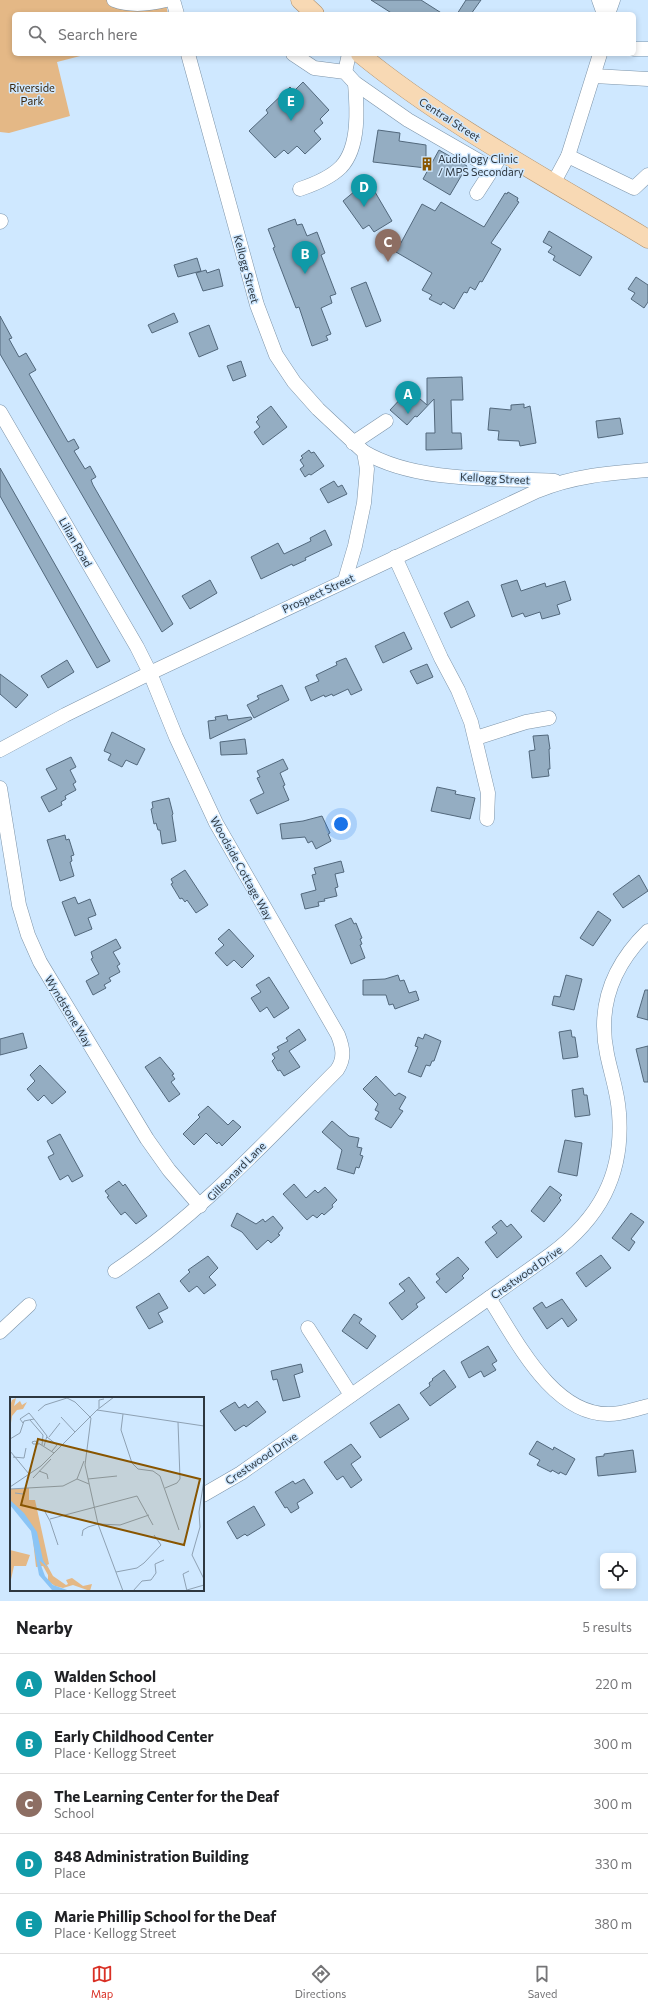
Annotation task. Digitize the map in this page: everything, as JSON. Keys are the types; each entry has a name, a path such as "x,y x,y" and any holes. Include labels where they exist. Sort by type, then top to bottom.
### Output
{"main road":[{"path":"300,0 313,12"},
{"name":"Central Street","path":"363,56 426,104 648,239"}],"street":[{"path":"114,0 120,2 149,4 166,0"},
{"path":"173,0 176,12"},
{"path":"599,0 603,12"},
{"path":"609,12 613,0"},
{"path":"636,49 648,49"},
{"name":"Kellogg Street","path":"189,56 257,305 269,340 283,368 294,382 318,409 353,443 364,452 387,463 417,472 454,476 559,482"},
{"path":"296,56 314,68 350,77 408,120 493,169"},
{"path":"300,189 321,181 342,166 353,144 358,113 350,77 349,56"},
{"path":"554,182 568,156 599,56"},
{"path":"594,76 648,80"},
{"path":"477,193 504,152"},
{"path":"568,156 634,188 648,175"},
{"name":"Lilian Road","path":"0,412 150,673"},
{"path":"353,443 386,421"},
{"path":"345,580 355,546 365,496 367,469 364,452"},
{"name":"Prospect Street","path":"0,750 65,715 150,673 394,556 559,482 604,474 648,470"},
{"path":"394,556 465,705 476,738 488,793 487,819"},
{"name":"Woodside Cottage Way","path":"150,673 183,751 216,823 338,1035 341,1043 343,1058"},
{"path":"476,738 526,722 549,718"},
{"name":"Wyndstone Way","path":"0,788 19,905 28,935 40,962 147,1139 169,1170 200,1206"},
{"name":"Crestwood Drive","path":"204,1494 241,1473 489,1298 576,1235 595,1213 609,1186 617,1159 620,1120 603,1027 606,1000 609,987 621,962 648,931"},
{"name":"Gilleonard Lane","path":"115,1272 170,1233 232,1177 337,1070 343,1058"},
{"path":"489,1298 537,1371 559,1394 569,1402 581,1408 609,1414 648,1406"},
{"path":"0,1332 29,1305"},
{"path":"308,1328 351,1395"}],"green space":[{"name":"Riverside Park","path":"0,0 165,0 168,12 12,12 12,56 80,56 57,62 70,116 9,133 0,132"}],"building":[{"path":"371,0 421,0 440,12 390,12"},
{"path":"466,0 481,0 472,12 458,12"},
{"path":"303,82 329,110 320,119 323,123 314,131 321,139 305,154 297,146 288,154 284,150 275,158 249,131 268,113 266,110 290,87 294,91"},
{"path":"378,130 400,133 399,141 426,145 426,168 373,162"},
{"path":"439,150 467,166 450,195 423,179"},
{"path":"362,179 372,194 375,192 392,221 374,232 369,225 363,229 343,201 355,191 352,185"},
{"path":"508,192 518,198 517,201 519,202 491,243 501,249 482,282 480,281 475,290 470,287 467,293 464,292 454,309 443,302 441,305 429,299 432,295 422,290 432,273 396,252 422,204 435,211 441,202 484,227 505,193 507,194"},
{"path":"295,219 297,225 302,224 307,236 317,232 325,253 321,255 336,294 330,296 332,303 321,308 331,334 326,336 328,340 312,346 299,307 296,308 273,248 275,247 268,229"},
{"path":"549,231 592,257 580,276 553,260 555,256 548,252 552,247 543,242"},
{"path":"197,258 201,271 178,277 174,265"},
{"path":"219,269 223,286 203,291 196,273 206,270 207,273"},
{"path":"636,277 648,285 648,302 644,308 631,299 635,293 628,289"},
{"path":"366,282 381,321 366,327 351,288"},
{"path":"174,313 178,322 152,333 148,325"},
{"path":"0,316 12,338 9,339 19,357 26,353 36,370 29,374 68,442 74,439 79,448 74,451 85,469 90,466 96,477 91,480 93,485 173,624 162,632 0,354"},
{"path":"209,325 218,349 199,357 189,333"},
{"path":"241,361 246,376 233,381 227,366"},
{"path":"462,377 463,400 451,400 452,433 461,433 462,449 426,450 426,433 435,433 434,399 407,425 390,410 405,394 406,396 411,391 427,405 427,378"},
{"path":"524,404 524,408 530,406 536,443 520,446 519,441 498,440 499,431 488,430 490,408 511,410 511,405"},
{"path":"271,406 287,427 263,445 254,432 260,427 256,422 259,419 257,417"},
{"path":"620,418 623,434 598,438 596,421"},
{"path":"309,450 311,453 314,452 324,466 311,475 309,474 305,477 300,469 304,466 300,460 303,458 301,456"},
{"path":"0,468 110,661 97,668 0,496"},
{"path":"334,481 338,487 342,485 347,494 328,503 320,489"},
{"path":"325,530 332,545 305,558 306,560 293,566 292,564 261,579 251,557 278,543 284,554 311,541 310,538"},
{"path":"210,580 217,593 190,609 182,596"},
{"path":"517,580 521,591 545,583 546,587 565,581 571,600 557,605 560,614 542,619 540,612 525,617 523,613 512,617 501,585"},
{"path":"468,601 475,616 451,628 444,613"},
{"path":"404,632 412,649 383,663 375,646"},
{"path":"346,658 362,690 351,695 348,689 333,696 332,694 325,697 324,695 311,701 305,687 319,681 316,675 337,665 336,662"},
{"path":"67,660 74,672 48,688 41,676"},
{"path":"427,664 433,677 417,684 410,671"},
{"path":"0,674 28,695 16,708 0,694"},
{"path":"282,685 289,700 254,718 247,705 259,699 257,696"},
{"path":"227,715 228,720 251,717 252,719 210,739 208,721 216,720 215,717"},
{"path":"112,732 145,749 137,765 126,760 122,767 108,760 111,754 104,751"},
{"path":"548,735 550,749 550,769 548,769 549,776 532,778 529,751 535,750 533,736"},
{"path":"245,739 247,754 221,755 220,742"},
{"path":"71,757 76,767 70,770 76,782 73,784 76,790 65,796 66,799 61,802 62,805 49,812 41,797 57,789 46,769"},
{"path":"283,759 288,769 280,773 285,785 283,786 289,800 257,814 250,800 264,793 257,778 260,777 257,771"},
{"path":"437,787 456,791 455,794 475,798 470,819 431,811"},
{"path":"169,798 173,814 176,841 162,844 160,830 158,830 156,823 154,824 151,809 153,808 152,802"},
{"path":"322,816 330,833 328,834 331,841 316,849 312,841 308,843 305,837 282,839 280,824 303,821"},
{"path":"65,835 66,840 69,839 74,855 71,856 72,861 70,862 74,876 60,881 47,840"},
{"path":"341,861 344,872 335,874 338,887 335,888 337,896 318,902 319,906 305,909 301,894 316,890 312,875 316,874 314,868"},
{"path":"185,870 208,905 196,913 187,900 185,902 182,898 180,899 171,884 173,883 171,879"},
{"path":"639,875 648,891 623,908 613,894"},
{"path":"75,897 78,904 90,899 96,915 88,918 92,929 75,936 62,902"},
{"path":"598,911 611,920 593,946 580,938"},
{"path":"351,918 354,924 356,923 362,938 360,939 362,944 360,945 365,958 351,964 335,925"},
{"path":"229,929 254,956 242,968 234,960 227,966 215,953 224,945 218,939"},
{"path":"116,939 121,948 113,952 120,964 117,966 120,972 109,978 111,981 104,985 106,988 93,995 86,981 99,974 91,959 93,958 91,952"},
{"path":"398,975 400,981 404,980 409,993 416,991 419,1000 395,1009 393,1004 389,1005 386,995 363,995 363,980 385,979"},
{"path":"566,975 582,979 574,1010 552,1005 554,996 560,997"},
{"path":"269,977 289,1008 274,1018 267,1007 260,1012 251,998 261,992 256,985"},
{"path":"645,990 648,990 648,1020 637,1017"},
{"path":"299,1029 306,1040 289,1051 300,1067 284,1076 280,1070 278,1071 272,1061 275,1058 272,1054 279,1050 277,1047 288,1041 286,1038"},
{"path":"571,1030 572,1037 575,1037 578,1057 563,1059 559,1032"},
{"path":"23,1033 27,1048 0,1055 0,1039"},
{"path":"425,1034 441,1041 434,1061 432,1061 430,1066 426,1065 421,1077 408,1072 418,1047 415,1046 418,1037 423,1039"},
{"path":"648,1046 648,1082 644,1082 636,1049"},
{"path":"160,1057 174,1074 172,1075 175,1079 171,1082 180,1094 169,1102 145,1067"},
{"path":"40,1065 66,1092 52,1104 44,1095 38,1101 27,1089 35,1081 30,1075"},
{"path":"376,1076 395,1096 399,1093 406,1097 399,1109 403,1111 391,1128 375,1119 379,1112 375,1110 378,1104 363,1089"},
{"path":"583,1088 584,1095 587,1095 590,1115 575,1117 572,1090"},
{"path":"208,1106 228,1125 233,1120 241,1127 222,1146 219,1142 217,1144 206,1133 194,1145 183,1134 200,1117 198,1115"},
{"path":"332,1121 349,1136 359,1138 357,1147 362,1148 360,1155 363,1156 359,1168 356,1167 354,1174 337,1169 342,1150 322,1132"},
{"path":"60,1134 83,1176 72,1182 68,1175 60,1180 48,1157 54,1154 47,1141"},
{"path":"565,1140 582,1143 577,1176 558,1172"},
{"path":"119,1181 123,1186 125,1184 147,1216 136,1224 125,1212 121,1215 107,1197 109,1196 105,1191"},
{"path":"294,1184 306,1198 315,1190 318,1193 325,1187 337,1200 332,1205 333,1207 324,1215 322,1213 317,1218 313,1215 307,1220 283,1194"},
{"path":"550,1186 562,1195 559,1198 561,1200 544,1222 531,1211"},
{"path":"237,1213 256,1224 263,1219 265,1222 273,1216 283,1228 278,1234 280,1235 271,1243 268,1240 257,1250 242,1232 231,1226"},
{"path":"631,1213 644,1222 631,1239 635,1242 629,1251 612,1238"},
{"path":"501,1220 507,1227 511,1224 522,1237 497,1258 485,1242 497,1233 492,1227"},
{"path":"601,1255 611,1268 586,1287 576,1273"},
{"path":"208,1256 218,1268 209,1277 216,1285 204,1294 197,1286 189,1292 180,1281 190,1272 188,1270"},
{"path":"458,1257 469,1269 462,1276 464,1278 446,1293 436,1282 440,1279 436,1274"},
{"path":"409,1277 425,1298 416,1304 418,1307 402,1320 389,1303 405,1291 399,1284"},
{"path":"159,1293 168,1308 158,1313 163,1322 149,1329 136,1307"},
{"path":"562,1299 577,1320 568,1327 562,1318 547,1329 533,1308 542,1302 546,1308"},
{"path":"354,1314 362,1319 359,1323 376,1336 367,1349 342,1331"},
{"path":"488,1346 497,1361 492,1364 496,1370 484,1377 481,1371 469,1378 461,1362"},
{"path":"301,1364 303,1372 294,1375 300,1397 283,1401 277,1379 273,1380 271,1371"},
{"path":"444,1370 456,1387 430,1406 420,1393 430,1386 429,1383 433,1380 432,1379"},
{"path":"257,1401 266,1412 246,1427 244,1425 235,1431 220,1411 235,1402 239,1408 245,1404 248,1408"},
{"path":"399,1404 409,1419 380,1438 370,1423"},
{"path":"537,1441 553,1450 554,1447 575,1459 566,1475 560,1472 559,1474 552,1470 551,1472 537,1465 540,1460 529,1454"},
{"path":"351,1444 361,1457 351,1464 362,1480 351,1488 343,1476 337,1480 324,1462"},
{"path":"633,1450 636,1472 598,1476 596,1457 604,1456 604,1454"},
{"path":"304,1479 313,1493 297,1503 299,1508 291,1513 287,1507 285,1508 275,1492 293,1481 295,1484"},
{"path":"254,1506 265,1525 247,1536 245,1534 237,1539 227,1522"}],"place":[{"name":"Marie Phillip School for the Deaf","path":"291,121"},
{"name":"Audiology Clinic / MPS Secondary","path":"427,164"},
{"name":"848 Administration Building","path":"364,207"},
{"name":"The Learning Center for the Deaf","path":"388,262"},
{"name":"Early Childhood Center","path":"305,274"},
{"name":"Walden School","path":"408,414"}]}
